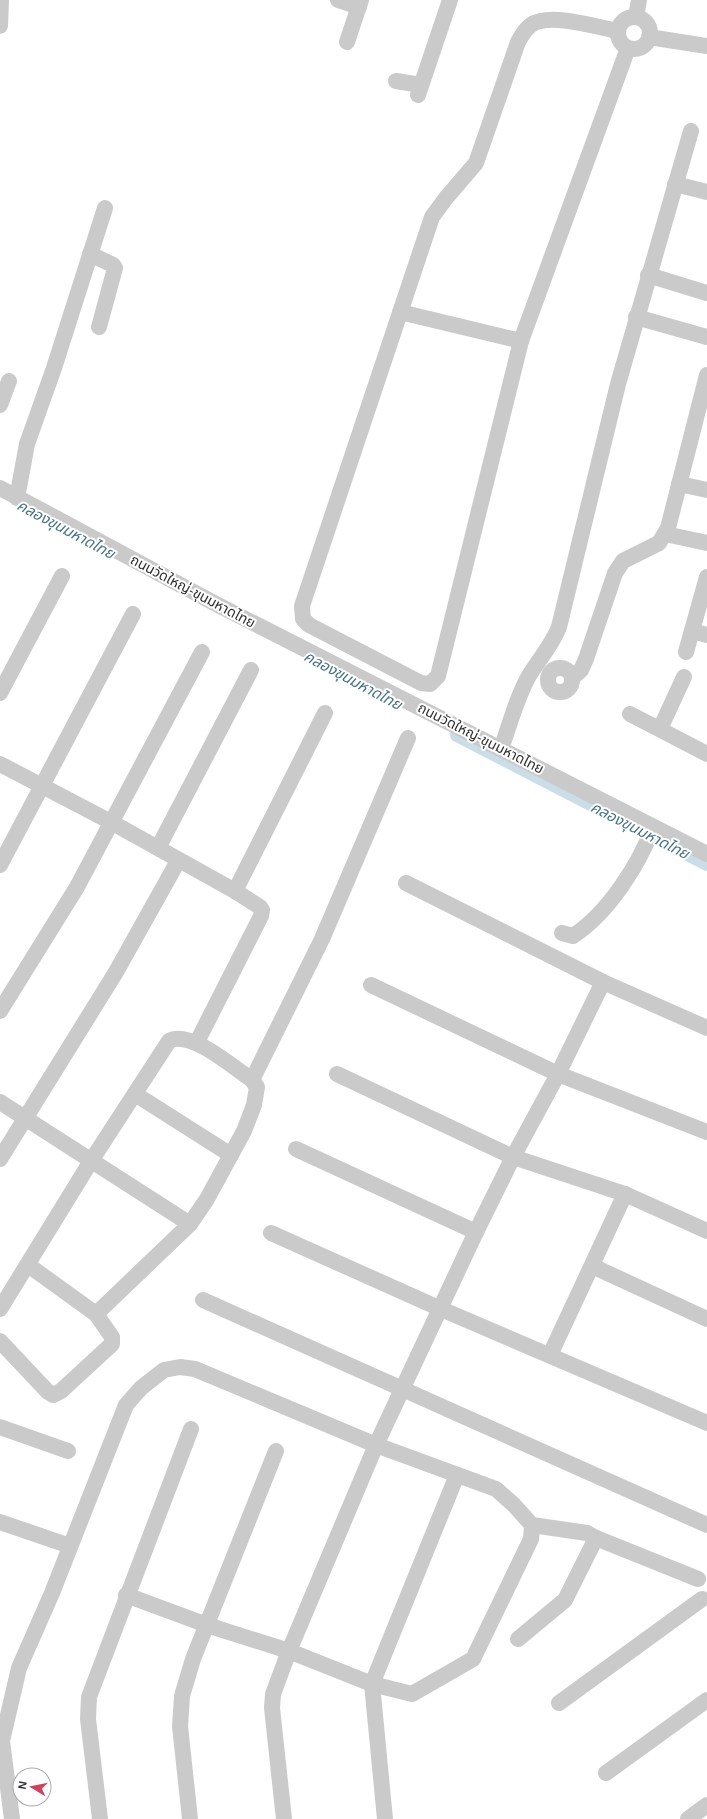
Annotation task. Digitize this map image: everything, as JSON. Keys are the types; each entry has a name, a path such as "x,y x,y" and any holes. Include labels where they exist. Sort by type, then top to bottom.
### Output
{"street":[{"path":"0,26 1,0"},
{"path":"338,0 360,3 347,42"},
{"path":"396,81 419,90 450,0"},
{"path":"636,17 639,0"},
{"path":"636,17 647,24 649,37 641,47 628,48 622,44 618,31 624,20 636,17"},
{"path":"618,31 548,20 532,24 525,31 518,42 476,163 432,217 302,606 303,619 309,625 421,683 430,684 438,676 521,340 628,48"},
{"path":"649,37 707,46"},
{"path":"502,749 530,674 554,639 559,626 618,384 648,275 691,131"},
{"path":"675,184 707,192"},
{"path":"4,495 27,444 54,368 105,208"},
{"path":"90,254 107,262 115,268 99,327"},
{"path":"648,275 707,293"},
{"path":"400,312 521,340"},
{"path":"636,317 707,338"},
{"path":"530,674 548,678 549,686 555,691 559,692 567,690 572,682 572,678 581,670 586,659 615,573 623,561 659,543 665,534 668,528 679,484 702,414 707,375"},
{"path":"0,405 8,381"},
{"path":"679,484 707,490"},
{"name":"ถนนวัดใหญ่-ขุนมหาดไทย","path":"4,495 502,749 652,830 707,854"},
{"path":"665,534 707,543"},
{"path":"0,694 62,576"},
{"path":"686,652 699,633 707,576"},
{"path":"0,865 133,614"},
{"path":"0,1010 77,887 202,652"},
{"path":"158,848 250,670"},
{"path":"660,729 684,677"},
{"path":"235,891 325,713"},
{"path":"630,714 707,754"},
{"path":"252,1080 322,939 408,738"},
{"path":"0,764 112,822 178,861 235,891 256,904 262,910 262,914 197,1042"},
{"path":"562,933 573,936 580,932 610,900 630,875 652,830"},
{"path":"0,1159 116,972 178,861"},
{"path":"406,883 603,982 707,1028"},
{"path":"284,1819 272,1708 273,1694 289,1652 376,1445 442,1309 476,1232 513,1157 558,1074 603,982"},
{"path":"371,985 558,1074 707,1132"},
{"path":"0,1309 169,1041 181,1039 197,1042 252,1080 257,1087 256,1096 244,1131 207,1199 190,1224 96,1314"},
{"path":"337,1074 513,1157 625,1194 707,1231"},
{"path":"135,1094 231,1155"},
{"path":"0,1102 190,1224"},
{"path":"296,1149 476,1232"},
{"path":"550,1355 625,1194"},
{"path":"271,1233 442,1309 707,1423"},
{"path":"0,1341 48,1392 53,1395 57,1394 112,1344 112,1337 96,1314 28,1264"},
{"path":"592,1266 707,1319"},
{"path":"203,1300 404,1388 707,1525"},
{"path":"12,1819 2,1741 19,1668 70,1546 126,1405 141,1388 164,1370 180,1367 195,1369 376,1445 496,1489 514,1505 532,1525 588,1533 596,1538 703,1575 697,1586 705,1601 559,1703"},
{"path":"0,1427 68,1451"},
{"path":"100,1819 88,1719 89,1697 126,1595 191,1429"},
{"path":"190,1819 180,1726 182,1696 193,1659 276,1451"},
{"path":"385,1819 372,1684 457,1475"},
{"path":"0,1522 70,1546"},
{"path":"126,1595 207,1625 289,1652 372,1684 412,1694 473,1658 531,1539 532,1525"},
{"path":"518,1639 565,1600 596,1538"},
{"path":"606,1773 707,1700"},
{"path":"688,1819 707,1805"}],"waterway":[{"name":"คลองขุนมหาดไทย","path":"457,735 707,864"}]}
